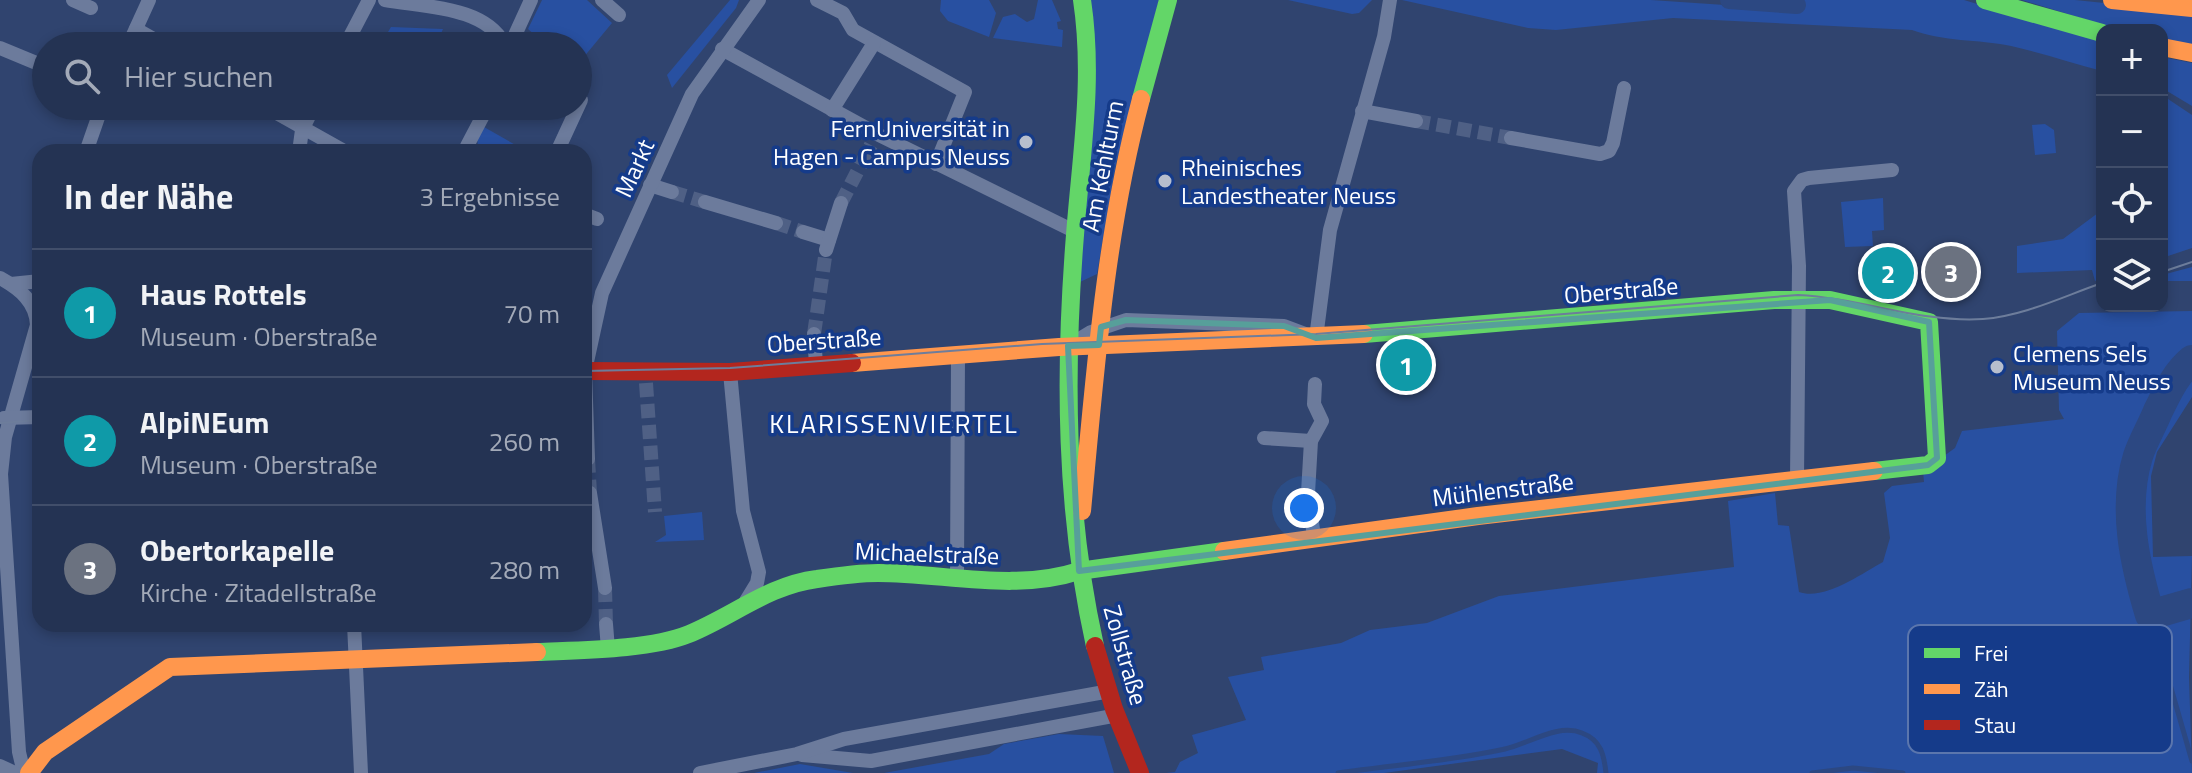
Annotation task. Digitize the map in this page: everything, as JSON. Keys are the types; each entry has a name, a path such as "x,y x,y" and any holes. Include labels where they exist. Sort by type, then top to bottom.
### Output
{"street":[{"path":"73,0 91,8"},
{"path":"135,32 149,0"},
{"path":"352,32 369,0"},
{"path":"385,0 472,16 497,32"},
{"path":"514,32 531,0"},
{"path":"602,0 619,15"},
{"name":"Markt","path":"592,339 602,293 692,94 759,0"},
{"path":"817,0 843,13 853,30 965,92 936,164"},
{"name":"Am Kehlturm","path":"1068,346 1090,52 1080,0"},
{"name":"Am Kehlturm","path":"1100,336 1126,155 1168,0"},
{"path":"1316,338 1330,230 1384,37 1390,0"},
{"path":"1985,0 2096,31"},
{"path":"2112,0 2192,8"},
{"path":"136,29 141,32"},
{"path":"832,110 874,43"},
{"path":"0,48 32,61"},
{"path":"2168,48 2192,53"},
{"path":"722,49 832,110 874,140 936,164 1076,232"},
{"path":"1511,138 1600,154 1609,151 1624,88"},
{"path":"1362,111 1416,121"},
{"path":"89,144 97,120"},
{"path":"286,120 330,144"},
{"path":"300,144 307,120"},
{"path":"470,144 481,120"},
{"path":"561,144 572,120"},
{"path":"1797,479 1798,299 1793,197 1796,185 1809,178 1892,170"},
{"path":"650,185 672,192"},
{"path":"705,202 776,223"},
{"path":"803,232 827,245 841,203"},
{"path":"5,281 32,281"},
{"path":"5,281 32,306"},
{"name":"Oberstraße","path":"592,372 645,377 730,372 1068,346 1100,336 1316,338 1798,299 1860,305 1929,322 1938,452 1934,462"},
{"path":"814,334 816,365"},
{"name":"Zollstraße","path":"1077,547 1100,336"},
{"path":"27,773 19,752 2,456 5,418 32,340"},
{"name":"Zollstraße","path":"1068,346 1069,453 1079,571 1110,691 1140,773"},
{"path":"957,577 958,354"},
{"path":"730,372 743,511 759,572 757,583 743,605"},
{"path":"1314,537 1308,493 1311,441 1322,421 1314,404 1315,384"},
{"path":"5,418 32,417"},
{"path":"1264,438 1311,441"},
{"name":"Mühlenstraße","path":"1079,571 1314,537 1934,462"},
{"path":"592,506 605,588"},
{"name":"Michaelstraße","path":"27,773 45,752 170,667 615,648 687,635 710,626 743,605 785,585 855,574 992,580 1058,578 1079,571"},
{"path":"759,572 773,582 785,585"},
{"path":"606,624 615,648"},
{"path":"354,632 361,773"},
{"path":"700,773 797,754 844,739 1110,691"},
{"path":"797,754 871,761 1118,715"},
{"path":"0,766 15,773"}],"highlighted area":[{"path":"1830,300 1929,322 1937,458 1928,465 1079,571 1068,346 1099,345 1101,327 1126,320 1284,326 1316,338"}],"shaded area":[{"path":"542,0 587,0 612,23 592,47 592,32 531,32 528,29"},
{"path":"730,0 739,0 736,8 672,88 667,75"},
{"path":"941,0 989,0 996,13 989,37 948,21 940,11"},
{"path":"1038,0 1052,0 1061,21 1057,22 1058,29 1063,30 1062,47 993,38 1003,17 1015,14 1027,22 1034,19"},
{"path":"1090,0 1159,0 1116,164 1097,274 1080,282"},
{"path":"1288,0 1372,0 1359,13 1352,14"},
{"path":"1402,0 1651,0 1797,10 1798,0 1964,0 2096,40 2096,69 2011,46 1936,37 1912,30 1673,18 1556,30 1528,28"},
{"path":"2022,0 2075,0 2192,12 2192,46 2168,41 2168,24 2100,24"},
{"path":"391,27 443,29 442,32 388,32"},
{"path":"2168,58 2192,63 2192,106 2168,92"},
{"path":"2168,99 2192,115 2192,248 2168,256"},
{"path":"2045,124 2054,130 2056,153 2035,155 2032,125"},
{"path":"484,127 514,144 478,144 477,139"},
{"path":"1883,198 1884,230 1872,231 1873,246 1845,247 1841,202"},
{"path":"2096,214 2096,281 2092,270 2017,273 2017,246 2063,239"},
{"path":"2192,267 2192,281 2168,281 2168,273"},
{"path":"2192,311 2192,397 2157,452 2151,476 2153,557 2192,556 2189,677 2192,773 1597,773 1598,763 1562,749 1384,773 1166,773 1175,772 1180,762 1198,753 1192,735 1246,720 1228,677 1264,670 1261,657 1341,643 1370,630 1427,623 1499,596 1734,567 1728,501 1775,493 1778,525 1789,526 1799,592 1820,593 1842,585 1883,562 1890,538 1884,493 1892,486 1924,482 1923,471 1955,448 1962,431 2064,419 2059,410 2057,331 2079,313"},
{"path":"702,512 704,540 655,542 666,535 664,516"},
{"path":"2192,593 2192,614 2163,622 2157,598 2172,599"},
{"path":"1059,734 1103,736 1114,773 884,773 989,754 1004,744"},
{"path":"800,764 853,773 754,773"}],"waterway":[{"path":"1729,0 1797,5"},
{"path":"2192,360 2172,384 2140,450 2131,496 2135,556 2150,615 2192,603"},
{"path":"2150,615 2153,625"},
{"path":"2172,691 2192,761"},
{"path":"1338,773 1485,753 1563,731 1582,733 1593,740 1603,754 1606,773"},
{"path":"1812,773 1853,768 1903,773"}],"tunnel":[{"path":"1416,121 1511,138"},
{"path":"841,203 871,145"},
{"path":"672,192 705,202"},
{"path":"776,223 803,232"},
{"path":"814,334 826,250"},
{"path":"646,383 655,512"},
{"path":"605,588 606,624"}],"tram line":[{"path":"2168,270 2192,262"},
{"path":"592,371 730,368 1042,344 1316,334 1798,295 1936,317 1983,319 2029,310 2096,285"},
{"path":"0,423 32,421"}],"traffic: fast":[{"path":"1082,0 1087,88 1071,287 1070,442 1078,544 1095,646"},
{"path":"1141,99 1168,0"},
{"path":"1985,0 2096,31"},
{"path":"1364,334 1774,300 1830,300 1929,322 1937,458 1928,465 1874,471"},
{"path":"537,652 614,648 673,639 705,627 783,588 825,578 878,573 1030,580 1224,551"}],"traffic: slow":[{"path":"2112,0 2192,8"},
{"path":"2168,48 2192,53"},
{"path":"1082,511 1110,252 1141,99"},
{"path":"852,363 1059,347 1364,334"},
{"path":"1224,551 1478,516 1874,471"},
{"path":"29,773 45,752 170,667 537,652"}],"traffic: jam":[{"path":"592,371 730,372 852,363"},
{"path":"1095,646 1114,709 1140,773"}],"place":[{"name":"FernUniversität in Hagen - Campus Neuss","path":"1026,142"},
{"name":"Rheinisches Landestheater Neuss","path":"1165,181"},
{"name":"Obertorkapelle","path":"1951,272"},
{"name":"AlpiNEum","path":"1888,273"},
{"name":"Haus Rottels","path":"1406,365"},
{"name":"Clemens Sels Museum Neuss","path":"1997,367"}],"district":[{"name":"KLARISSENVIERTEL","path":"894,423"}]}
